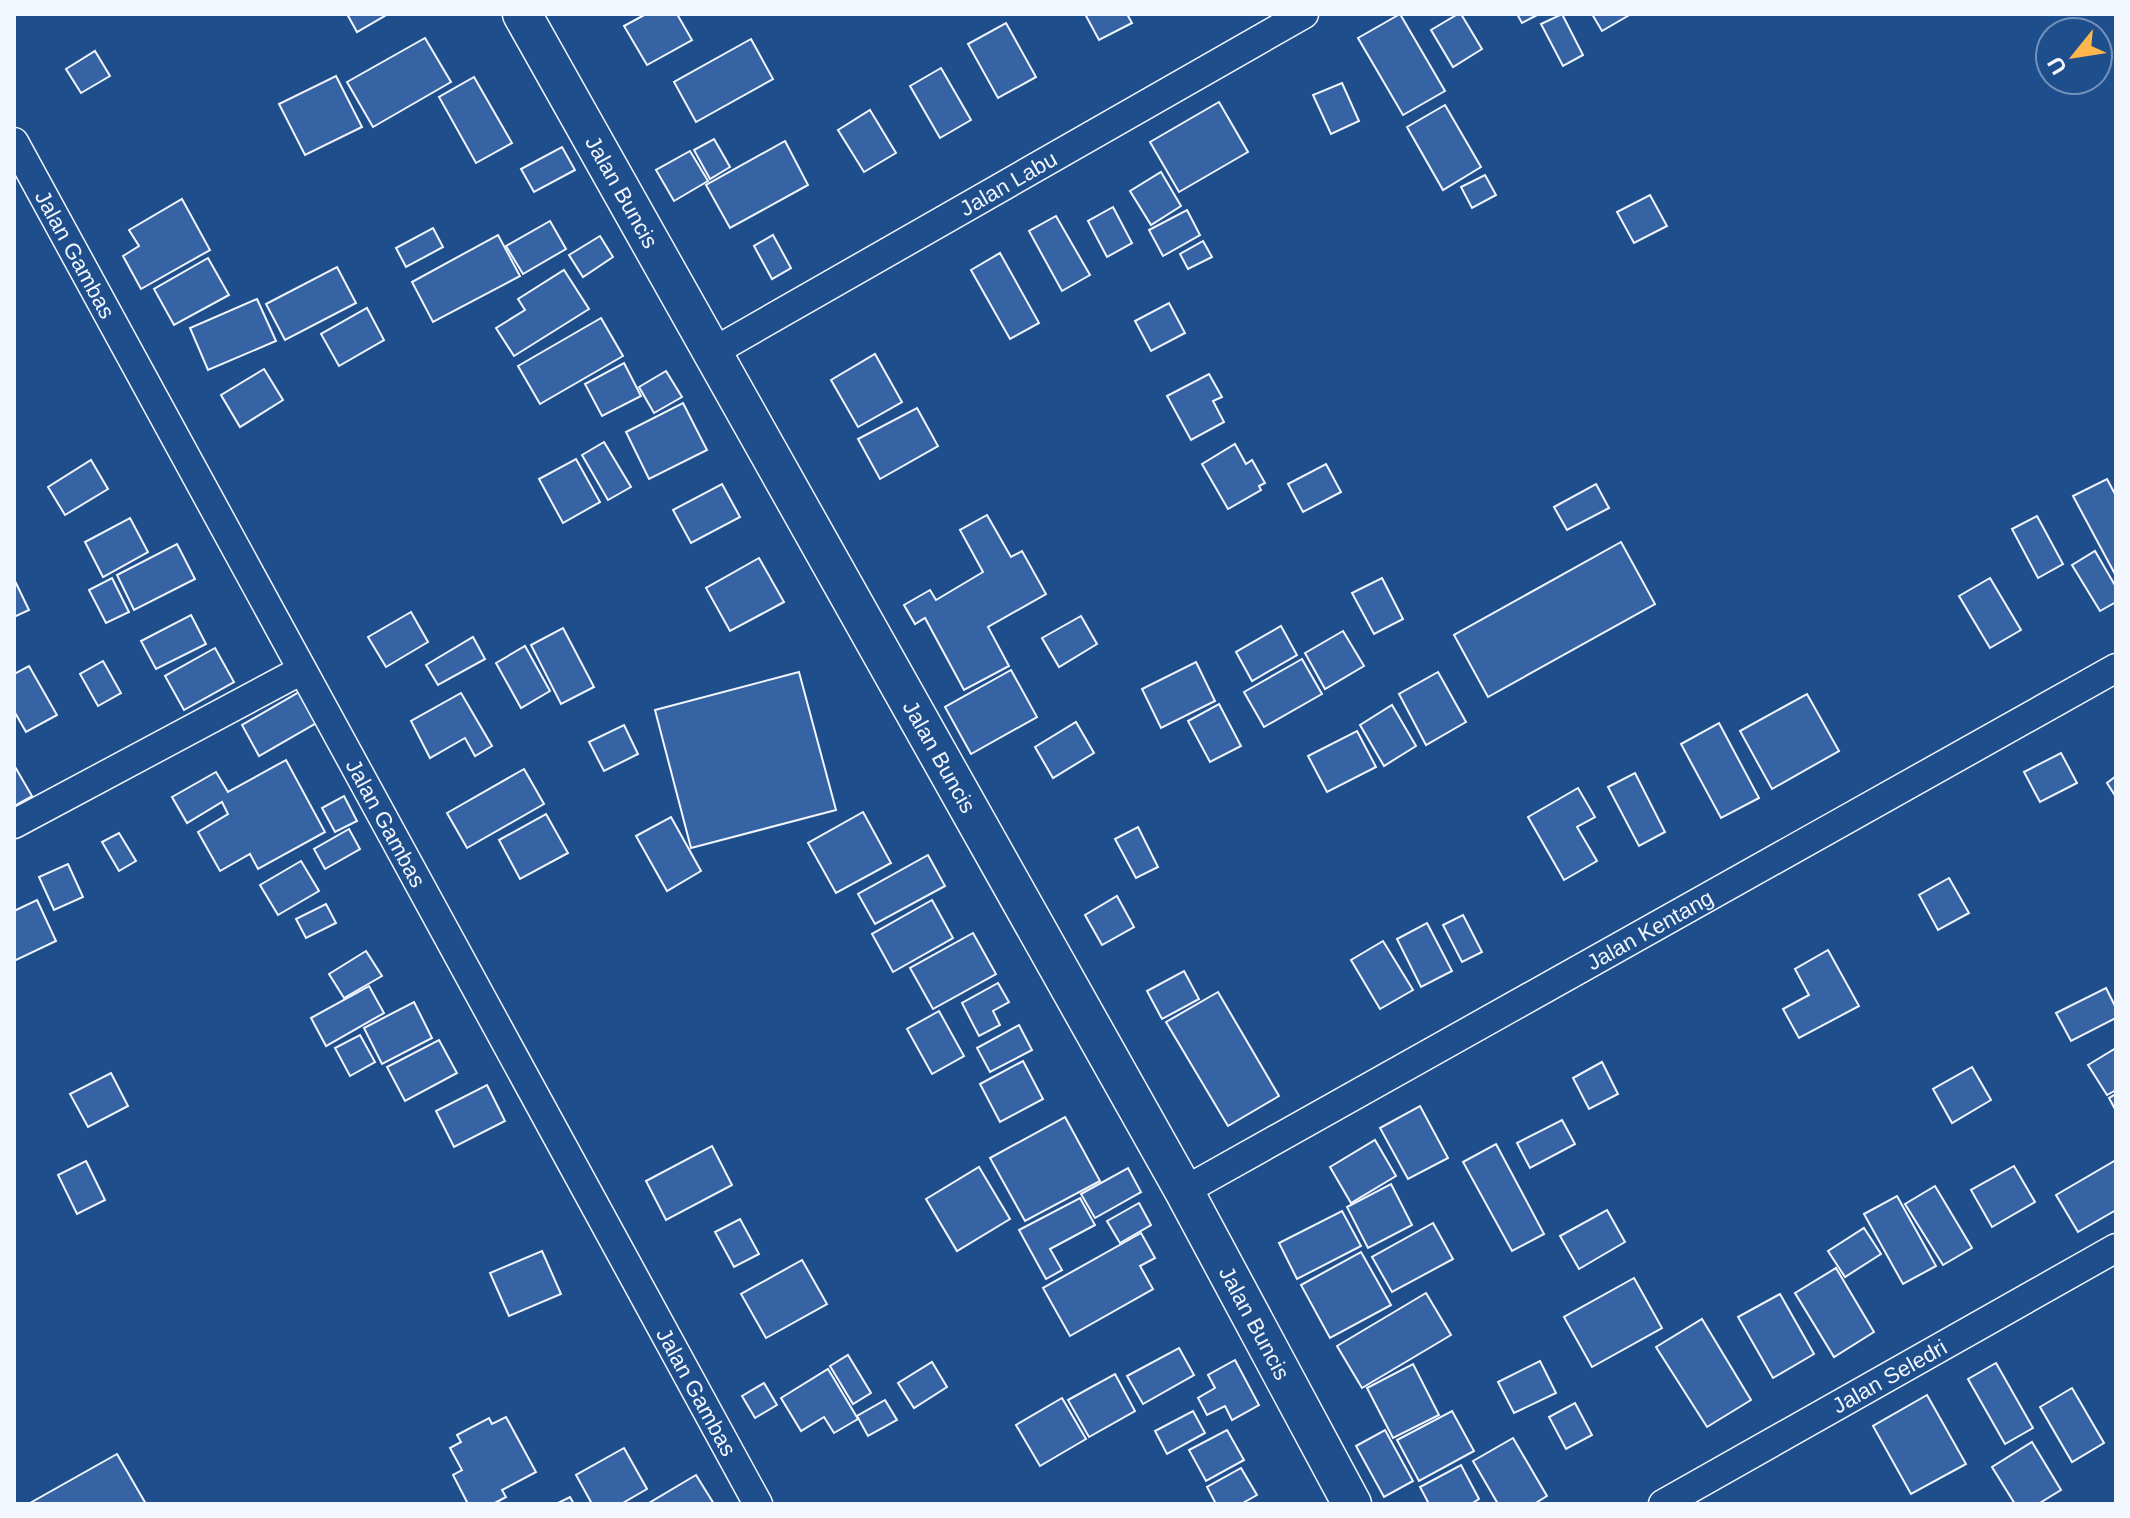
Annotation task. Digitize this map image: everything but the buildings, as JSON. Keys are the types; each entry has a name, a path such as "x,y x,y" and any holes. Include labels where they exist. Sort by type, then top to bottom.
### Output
{"street":[{"name":"Jalan Buncis","path":"522,14 1184,1191 1352,1504"},
{"name":"Jalan Labu","path":"713,352 1296,16"},
{"name":"Jalan Gambas","path":"14,142 758,1504"},
{"name":"Jalan Kentang","path":"1184,1191 2116,668"},
{"path":"14,824 302,670"},
{"name":"Jalan Seledri","path":"1663,1504 2116,1248"}]}
